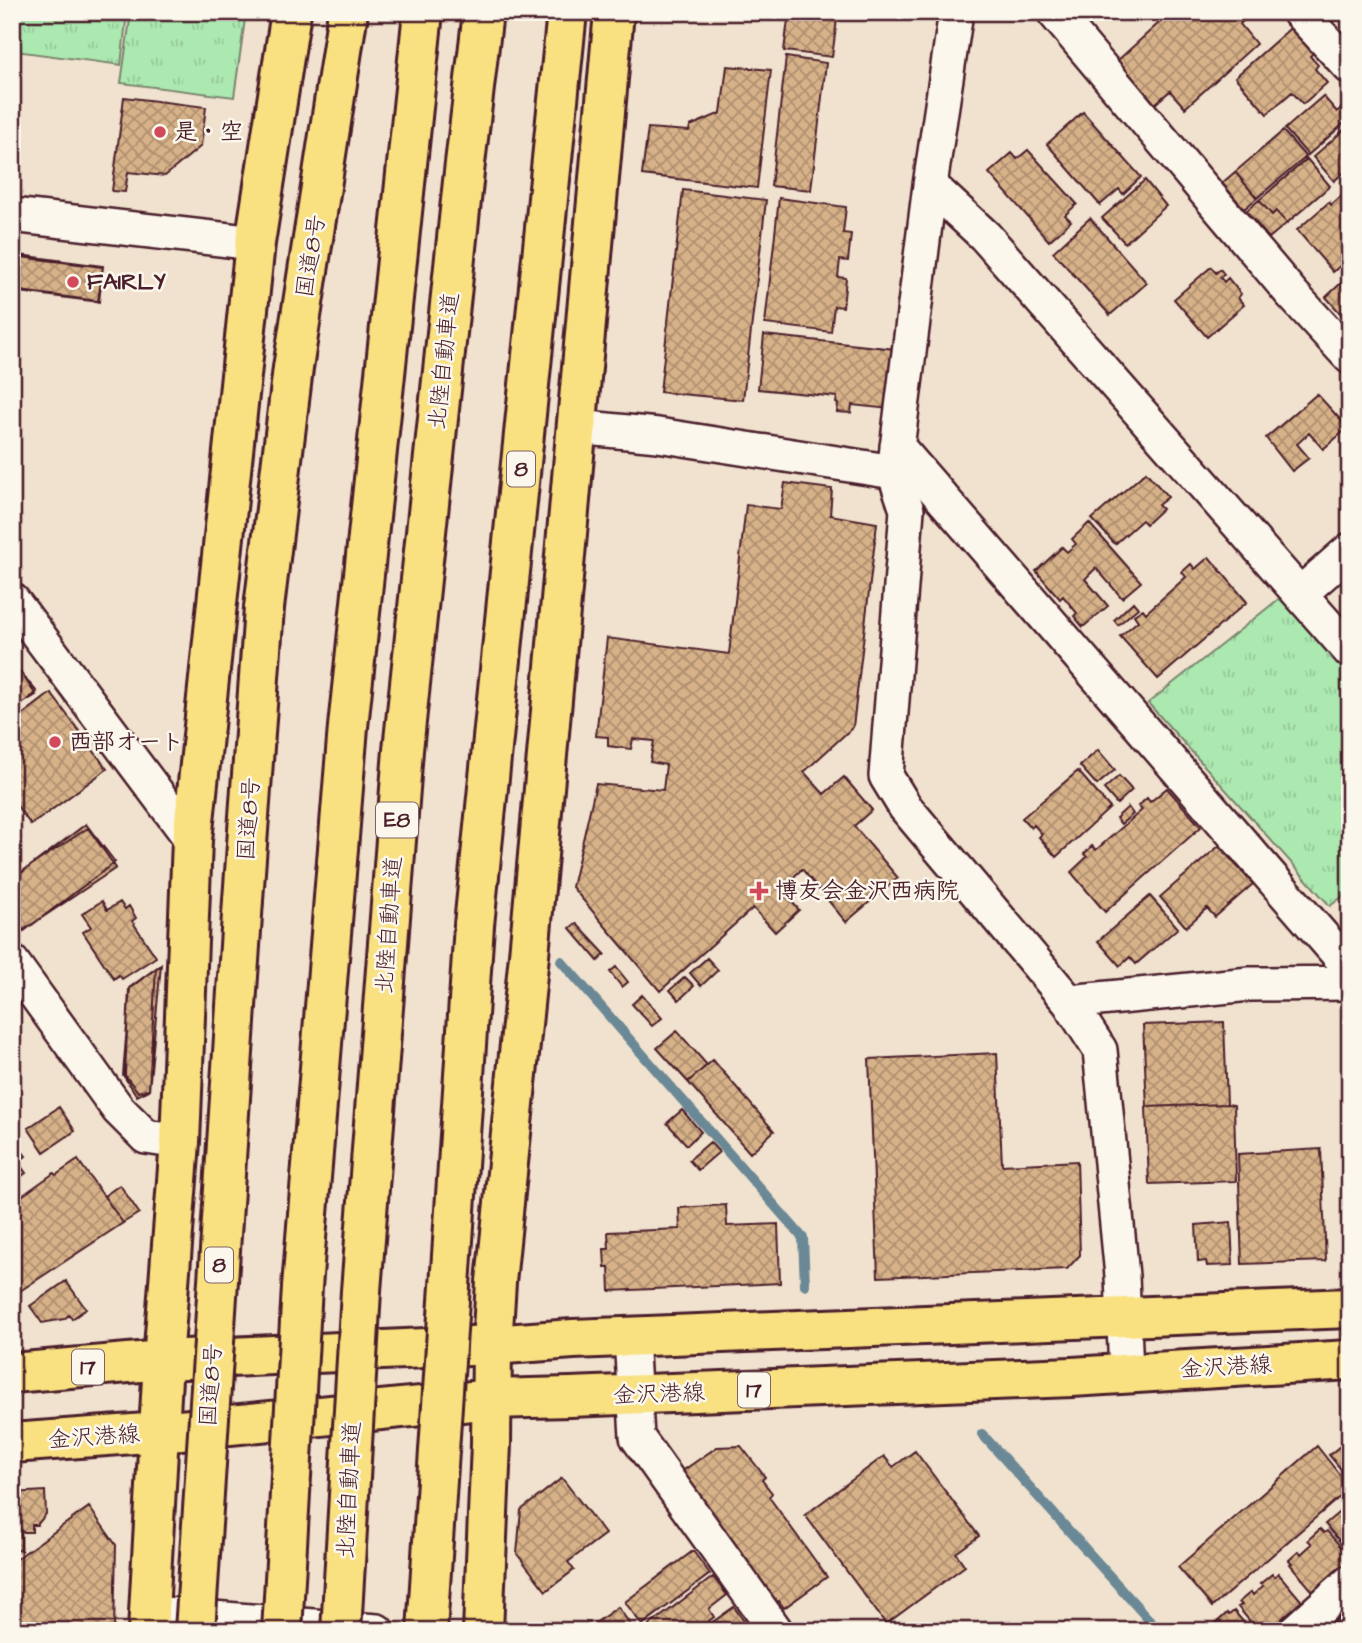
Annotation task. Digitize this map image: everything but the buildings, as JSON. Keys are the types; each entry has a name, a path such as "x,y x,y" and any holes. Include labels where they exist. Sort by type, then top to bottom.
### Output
{"main road":[{"path":"149,1622 163,1360 180,1142 192,840 255,243 290,12"},
{"name":"国道8号","path":"195,1631 264,608 293,368 348,12"},
{"path":"282,1631 302,1287 346,740 423,12"},
{"name":"北陸自動車道","path":"341,1631 361,1291 403,750 483,12"},
{"name":"8","path":"426,1631 474,925 567,12"},
{"path":"483,1631 496,1282 529,955 614,12"},
{"name":"17","path":"12,1373 163,1360 631,1336 1350,1308"},
{"name":"金沢港線","path":"12,1443 160,1432 492,1399 1072,1377 1350,1360"}],"street":[{"path":"956,12 930,185 895,459 906,510 886,776 905,807 1069,1002 1100,1050 1122,1276 1126,1373"},
{"path":"1054,12 1293,294 1350,357"},
{"path":"1299,12 1350,67"},
{"path":"930,185 985,236 1350,651"},
{"path":"12,215 255,243"},
{"path":"577,427 895,459 1350,968"},
{"path":"1300,594 1350,550"},
{"path":"12,600 192,840"},
{"path":"12,962 118,1109 146,1137 180,1142"},
{"path":"1069,1002 1250,984 1350,982"},
{"path":"631,1336 637,1437 776,1631"},
{"path":"1295,1631 1350,1582"},
{"path":"149,1622 377,1631"}],"green space":[{"path":"20,12 127,12 121,65 15,51"},
{"path":"131,12 246,12 234,97 121,83"},
{"path":"1285,594 1350,671 1350,891 1330,906 1148,703"}],"waterway":[{"path":"561,961 803,1238 805,1285"},
{"path":"982,1434 1159,1631"}],"place":[{"name":"是・空","path":"160,132"},
{"name":"FAIRLY","path":"73,282"},
{"name":"西部オート","path":"55,742"},
{"name":"博友会金沢西病院","path":"759,891"}]}
